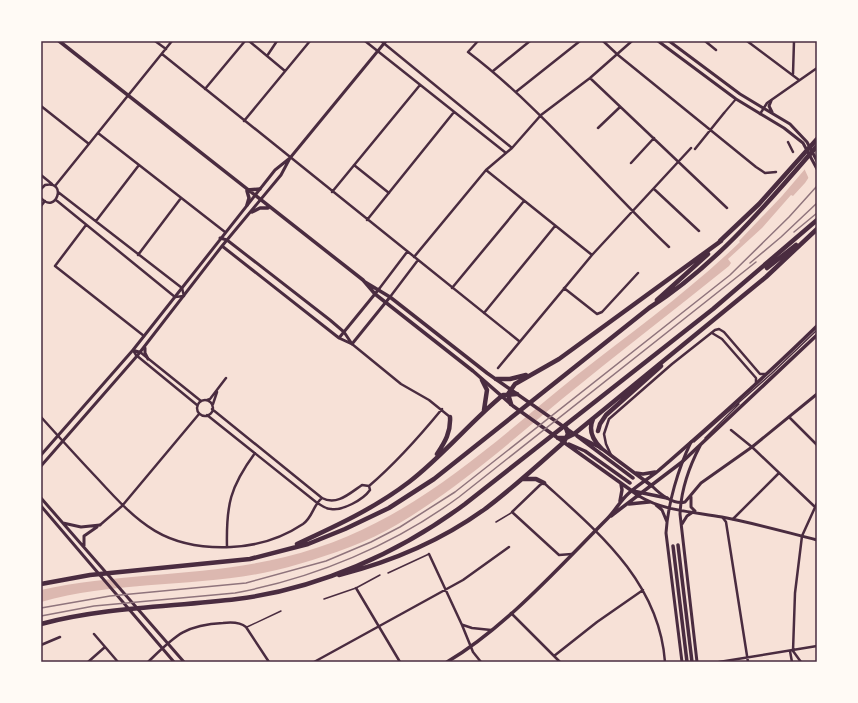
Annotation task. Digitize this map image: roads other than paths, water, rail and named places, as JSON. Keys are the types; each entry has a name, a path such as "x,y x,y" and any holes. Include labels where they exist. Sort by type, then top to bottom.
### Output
{"highway":[{"path":"648,308 676,290 719,253 763,208 815,145 817,139"},
{"path":"41,584 90,575 231,562 285,550 318,540 362,522 428,484 648,308 759,204 815,145"},
{"path":"713,309 817,220"},
{"path":"301,585 335,574 378,556 449,516 817,229"},
{"path":"558,438 568,437 574,434 766,277 817,229"},
{"path":"285,550 376,504 409,481 501,396 536,372 559,359 721,241"},
{"path":"598,431 600,424 606,415 683,345"},
{"path":"496,379 510,379 536,372"},
{"path":"482,380 487,390 482,413"},
{"path":"509,391 518,394"},
{"path":"509,391 512,405"},
{"path":"598,414 592,421 590,430 601,448"},
{"path":"430,463 448,437 450,417"},
{"path":"566,428 568,437"},
{"path":"41,624 93,613 249,597 376,565 421,545 474,516 521,480 568,437"},
{"path":"521,480 536,479 544,483"}],"main road":[{"path":"59,41 260,201 363,280 390,297 496,379 509,391"},
{"path":"246,190 260,189"},
{"path":"246,190 248,198 247,205"},
{"path":"252,212 260,208 269,208"},
{"path":"363,280 375,294 512,405 639,496"},
{"path":"618,504 755,384 817,326"},
{"path":"447,662 471,647 492,630 553,574 609,517 626,506 682,462 817,335"},
{"path":"518,394 634,478"},
{"path":"574,434 601,448 652,486"},
{"path":"564,442 585,451 630,483"},
{"path":"635,473 646,474 658,470"},
{"path":"609,517 621,498 622,490 619,482"},
{"path":"632,491 644,492 666,498"},
{"path":"626,506 635,502 649,502"},
{"path":"687,662 676,546 692,662"}],"street":[{"path":"155,41 166,49"},
{"path":"54,185 172,41"},
{"path":"205,89 245,41"},
{"path":"249,41 285,71"},
{"path":"267,56 277,41"},
{"path":"244,121 310,41"},
{"path":"365,41 506,153"},
{"path":"478,41 468,52 493,71 542,115 632,212 669,247"},
{"path":"493,71 530,41"},
{"path":"516,91 580,41"},
{"path":"604,41 618,55 760,170 770,174 776,172"},
{"path":"414,257 486,170 512,148 542,115 618,55 632,41"},
{"path":"658,41 736,99 784,128 806,147 817,169"},
{"path":"670,41 729,86 793,127 807,142 817,161"},
{"path":"705,41 716,50"},
{"path":"747,41 793,74 799,80"},
{"path":"793,74 794,41"},
{"path":"41,466 137,356 222,246 252,212 281,175 290,158 384,42 512,148"},
{"path":"162,54 519,341"},
{"path":"760,114 763,108 771,100 817,68"},
{"path":"590,78 727,208"},
{"path":"332,192 420,85"},
{"path":"695,149 736,99"},
{"path":"771,100 769,106 773,114"},
{"path":"41,106 89,144"},
{"path":"598,128 620,107"},
{"path":"367,220 454,112"},
{"path":"98,133 225,232"},
{"path":"631,163 654,138"},
{"path":"788,142 793,152"},
{"path":"498,368 592,255 691,148"},
{"path":"41,454 133,350 275,170 290,158"},
{"path":"96,221 139,165"},
{"path":"354,165 389,193"},
{"path":"486,170 592,255"},
{"path":"41,175 54,185 58,192 182,288 184,296"},
{"path":"41,189 45,184 54,185"},
{"path":"654,189 699,231"},
{"path":"56,200 58,192"},
{"path":"41,198 50,202 56,200"},
{"path":"138,255 181,198"},
{"path":"56,200 175,297 184,296"},
{"path":"41,206 45,201"},
{"path":"452,288 524,201"},
{"path":"86,225 55,266 144,336"},
{"path":"484,313 555,226"},
{"path":"220,238 228,240 344,332 352,344"},
{"path":"222,246 339,338 352,344 401,384 422,395 442,409 450,417"},
{"path":"339,338 407,252"},
{"path":"352,344 418,260"},
{"path":"564,288 597,314 602,312 638,273"},
{"path":"614,457 606,444 604,430 609,419 672,364 717,329 724,332 760,374 766,374"},
{"path":"712,333 722,339 756,378 755,384"},
{"path":"145,346 144,351 148,359"},
{"path":"133,350 140,352 201,401"},
{"path":"133,350 137,356 197,405 197,410 200,414"},
{"path":"197,405 201,401 210,399 226,378"},
{"path":"207,415 212,407 220,386"},
{"path":"652,486 666,498 681,503 687,501 700,483 752,447 817,394"},
{"path":"207,400 212,407 327,501 335,501 362,485 369,486"},
{"path":"200,414 207,415 316,502 330,509 339,509 365,496 370,490 369,486 397,461 442,409"},
{"path":"84,547 84,536 100,525 122,506 200,414"},
{"path":"41,417 122,506 152,529 177,541 204,548 250,544 276,538 307,521 316,502 322,498"},
{"path":"789,417 817,445"},
{"path":"732,430 814,506"},
{"path":"682,662 667,547 667,522 682,462 693,439"},
{"path":"698,661 680,510 689,468 700,445"},
{"path":"227,547 226,520 234,486 240,474 255,453"},
{"path":"733,520 779,473"},
{"path":"572,554 559,555 512,512 536,488 544,483 595,530 632,571 643,590 656,622 665,662"},
{"path":"41,495 50,508"},
{"path":"691,495 691,507 698,513"},
{"path":"639,496 649,502 671,508 723,517 817,540"},
{"path":"41,498 184,662"},
{"path":"792,662 791,651 795,593 802,536 814,506 817,503"},
{"path":"655,504 662,510 667,522"},
{"path":"41,506 174,662"},
{"path":"681,526 687,516 693,512"},
{"path":"723,517 726,522 748,662"},
{"path":"63,523 82,527 100,525"},
{"path":"314,662 378,625 446,590 509,547"},
{"path":"429,554 471,647 481,662"},
{"path":"356,588 400,662"},
{"path":"554,656 593,625 643,590"},
{"path":"511,612 560,662"},
{"path":"148,662 162,648 182,632 196,626 230,622 242,624 246,628 269,662"},
{"path":"462,625 472,628 492,630"},
{"path":"94,634 118,662"},
{"path":"41,645 60,637"},
{"path":"88,662 105,646"},
{"path":"719,662 817,646"},
{"path":"791,651 801,662"}],"lane":[{"path":"700,445 712,430 817,330"},
{"path":"676,454 690,445 755,389"},
{"path":"496,522 512,512"},
{"path":"388,573 429,554"},
{"path":"324,600 356,588 380,575"},
{"path":"246,628 281,611"}],"railway":[{"path":"41,608 110,596 246,583 326,561 371,542 400,527 455,492 730,275 789,217 817,186"},
{"path":"750,263 781,237 817,203"},
{"path":"794,232 817,213"},
{"path":"41,616 94,606 235,593 265,587 324,569 381,545 408,530 459,497 756,262"}]}
